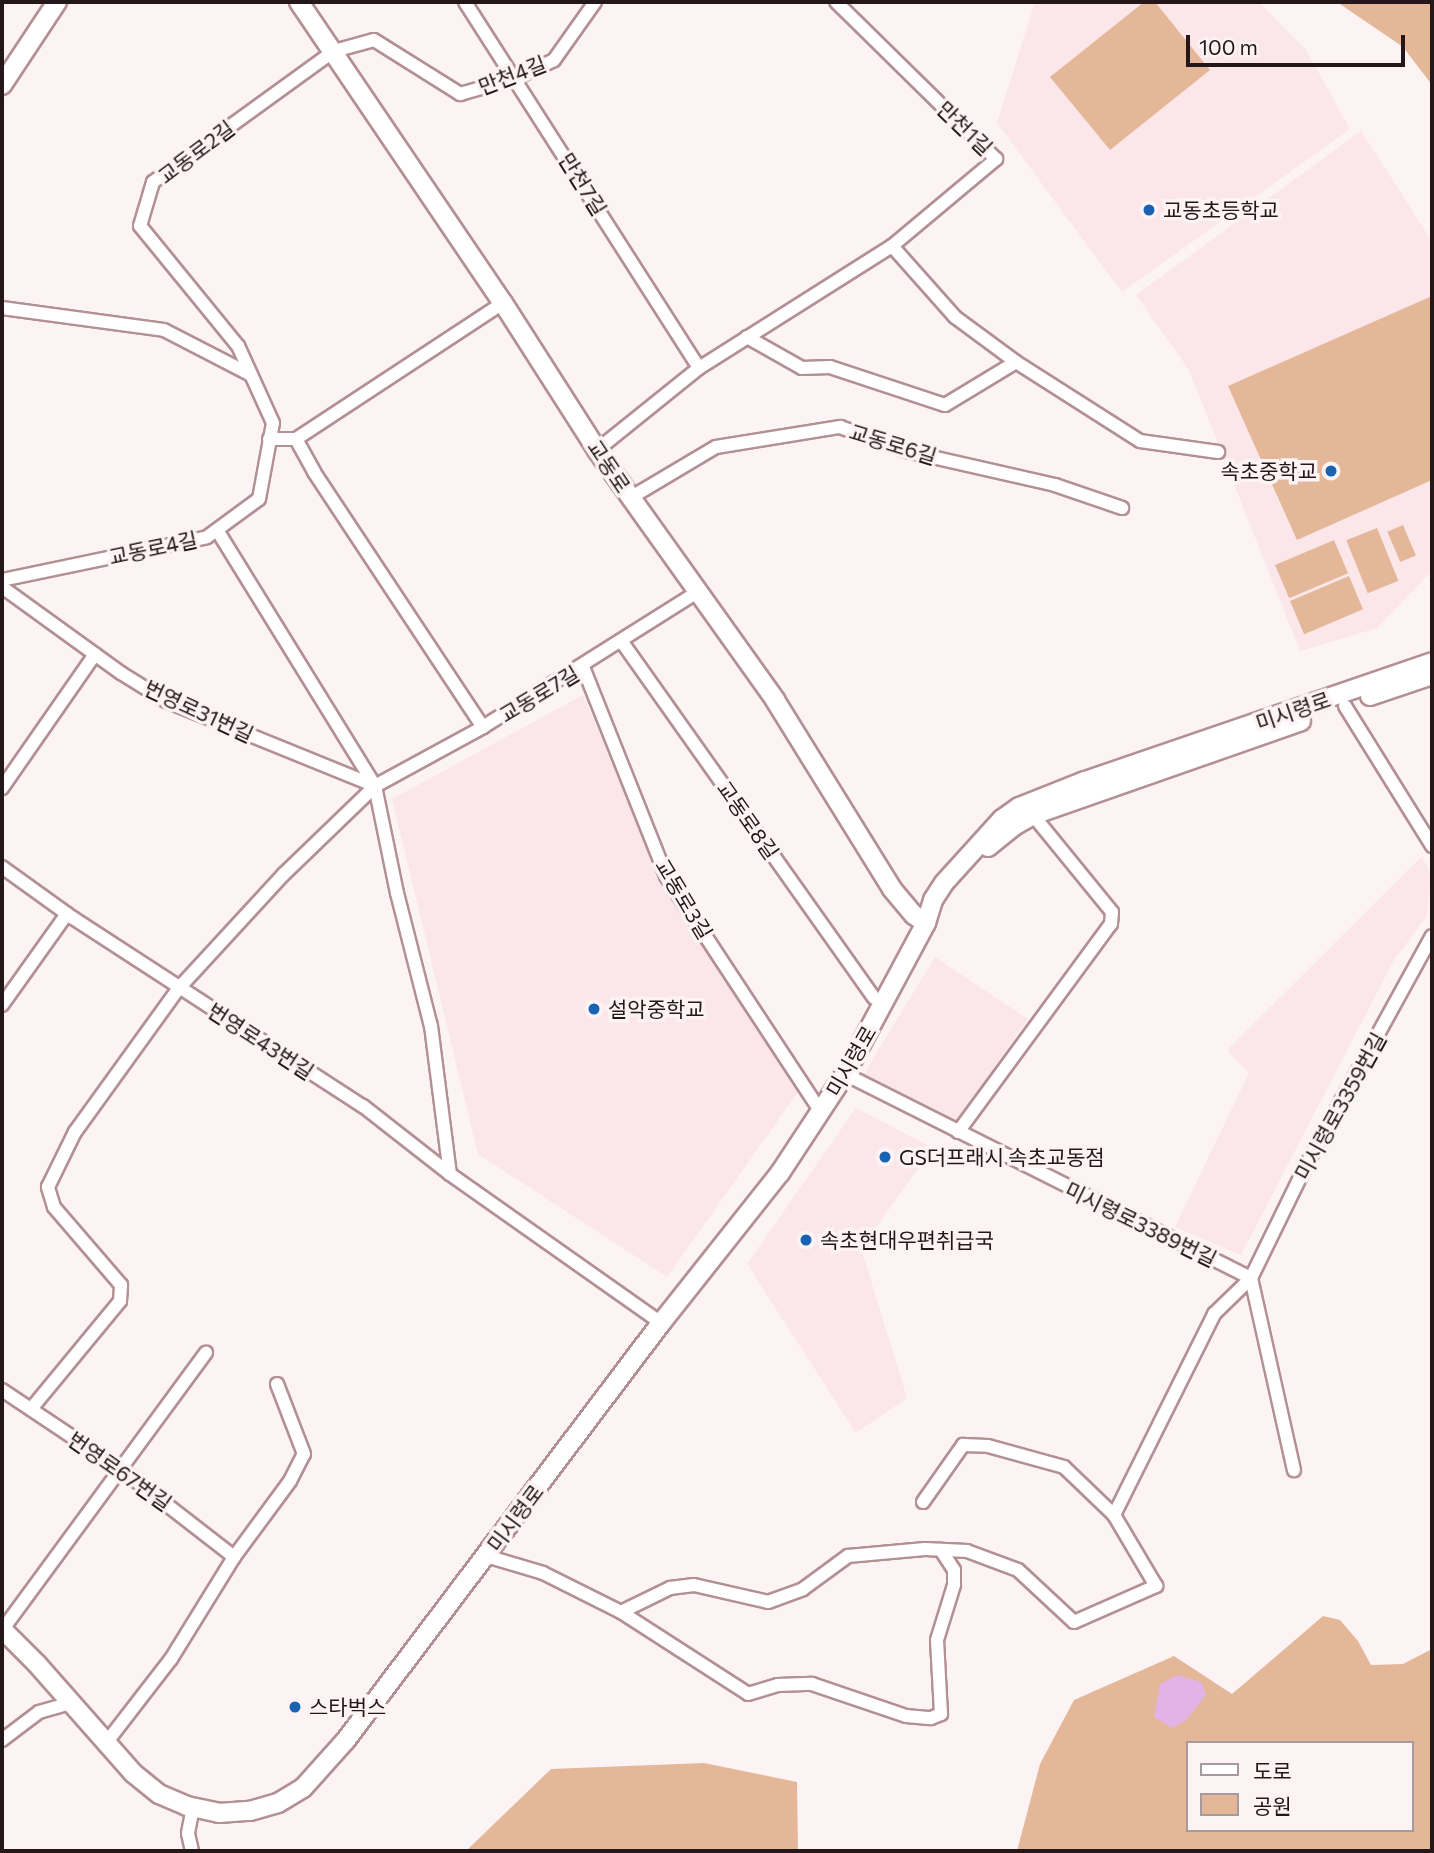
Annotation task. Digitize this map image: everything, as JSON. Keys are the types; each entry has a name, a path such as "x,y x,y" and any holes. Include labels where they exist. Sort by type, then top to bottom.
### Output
{"main road":[{"path":"2,85 57,2"},
{"name":"교동로","path":"299,2 503,303 597,450 775,700 892,889 914,915 926,923"},
{"name":"미시령로","path":"2,1629 132,1773 159,1794 193,1808 219,1813 250,1811 278,1803 303,1788 345,1740 661,1323 780,1173 845,1074 926,923 985,849 1014,826 1033,816 1343,701 1432,662"},
{"name":"미시령로","path":"926,923 933,900 944,883 1002,818 1019,807 1343,701 1432,675"}],"street":[{"name":"만천7길","path":"466,2 699,368"},
{"name":"만천4길","path":"334,51 374,40 460,94 516,78 554,60 595,2"},
{"name":"만천1길","path":"597,450 699,368 892,246 996,159 835,2"},
{"name":"교동로2길","path":"273,424 238,346 140,226 153,183 334,51"},
{"path":"892,246 955,317 1016,362 1140,441 1218,453"},
{"path":"269,439 296,439 503,303"},
{"path":"2,307 164,330 251,375"},
{"path":"747,337 802,368 830,367 945,405 1016,362"},
{"name":"교동로4길","path":"2,580 207,537 259,499 273,424"},
{"name":"교동로6길","path":"631,498 716,447 840,427 910,452 1055,485 1122,508"},
{"path":"296,439 314,472 483,727"},
{"path":"217,530 375,786 397,893 431,1026 450,1174"},
{"name":"번영로31번길","path":"2,587 94,654 166,701 375,786"},
{"name":"교동로7길","path":"32,1409 120,1301 121,1285 54,1207 48,1187 75,1132 179,988 284,874 375,786 483,727 583,667 697,593"},
{"name":"교동로8길","path":"622,642 874,998"},
{"path":"2,788 94,654"},
{"name":"교동로3길","path":"583,667 666,876 821,1112"},
{"path":"1343,701 1432,846"},
{"path":"958,1132 1111,924 1112,912 1033,816"},
{"name":"번영로43번길","path":"2,867 67,914 363,1106 450,1174 661,1323"},
{"path":"2,1005 67,914"},
{"name":"미시령로3359번길","path":"1114,1515 1214,1314 1251,1278 1306,1165 1432,936"},
{"name":"미시령로3389번길","path":"845,1074 1251,1278"},
{"path":"1251,1278 1294,1470"},
{"path":"2,1629 206,1353"},
{"path":"106,1743 171,1658 234,1557 290,1482 304,1454 276,1384"},
{"name":"번영로67번길","path":"2,1390 122,1470 234,1557"},
{"path":"621,1612 670,1588 694,1585 768,1602 803,1590 848,1556 941,1550 967,1551 1018,1570 1074,1622 1156,1586 1114,1515 1064,1467 988,1446 962,1445 923,1502"},
{"path":"486,1556 543,1573 621,1612 748,1694 778,1685 813,1684 906,1716 931,1718 941,1714 937,1640 954,1584 954,1570 941,1550"},
{"path":"2,1740 38,1712 71,1703"},
{"path":"192,1851 188,1833 193,1808"}],"shaded area":[{"name":"교동초등학교","path":"1035,2 1259,2 1306,50 1350,129 1122,292 997,123"},
{"name":"속초중학교","path":"1361,131 1432,241 1432,571 1377,628 1300,651 1189,370 1136,295"},
{"name":"설악중학교","path":"583,695 666,889 798,1092 667,1277 478,1154 392,799"},
{"path":"1422,856 1431,875 1427,916 1394,960 1241,1255 1175,1227 1249,1073 1227,1050"},
{"path":"935,957 1028,1019 954,1124 862,1077"},
{"path":"856,1108 933,1148 861,1248 907,1398 856,1433 747,1264"},
{"path":"1178,1675 1201,1682 1206,1695 1186,1720 1173,1728 1154,1717 1160,1684"}],"green space":[{"path":"1144,2 1155,2 1210,70 1110,150 1050,77"},
{"path":"1337,2 1432,2 1432,85 1403,47"},
{"path":"1432,296 1432,480 1297,540 1228,386"},
{"path":"1403,525 1416,555 1400,562 1387,532"},
{"path":"1377,528 1398,581 1368,593 1346,540"},
{"path":"1334,540 1348,573 1289,598 1275,565"},
{"path":"1349,576 1363,609 1304,634 1290,601"},
{"path":"1323,1616 1340,1620 1358,1641 1371,1665 1403,1664 1432,1649 1432,1851 1017,1851 1040,1764 1074,1700 1174,1656 1232,1694"},
{"path":"704,1763 797,1782 798,1851 466,1851 551,1769"}],"place":[{"name":"교동초등학교","path":"1149,210"},
{"name":"속초중학교","path":"1331,471"},
{"name":"설악중학교","path":"594,1009"},
{"name":"GS더프래시 속초교동점","path":"885,1157"},
{"name":"속초현대우편취급국","path":"806,1240"},
{"name":"스타벅스","path":"295,1707"}]}
